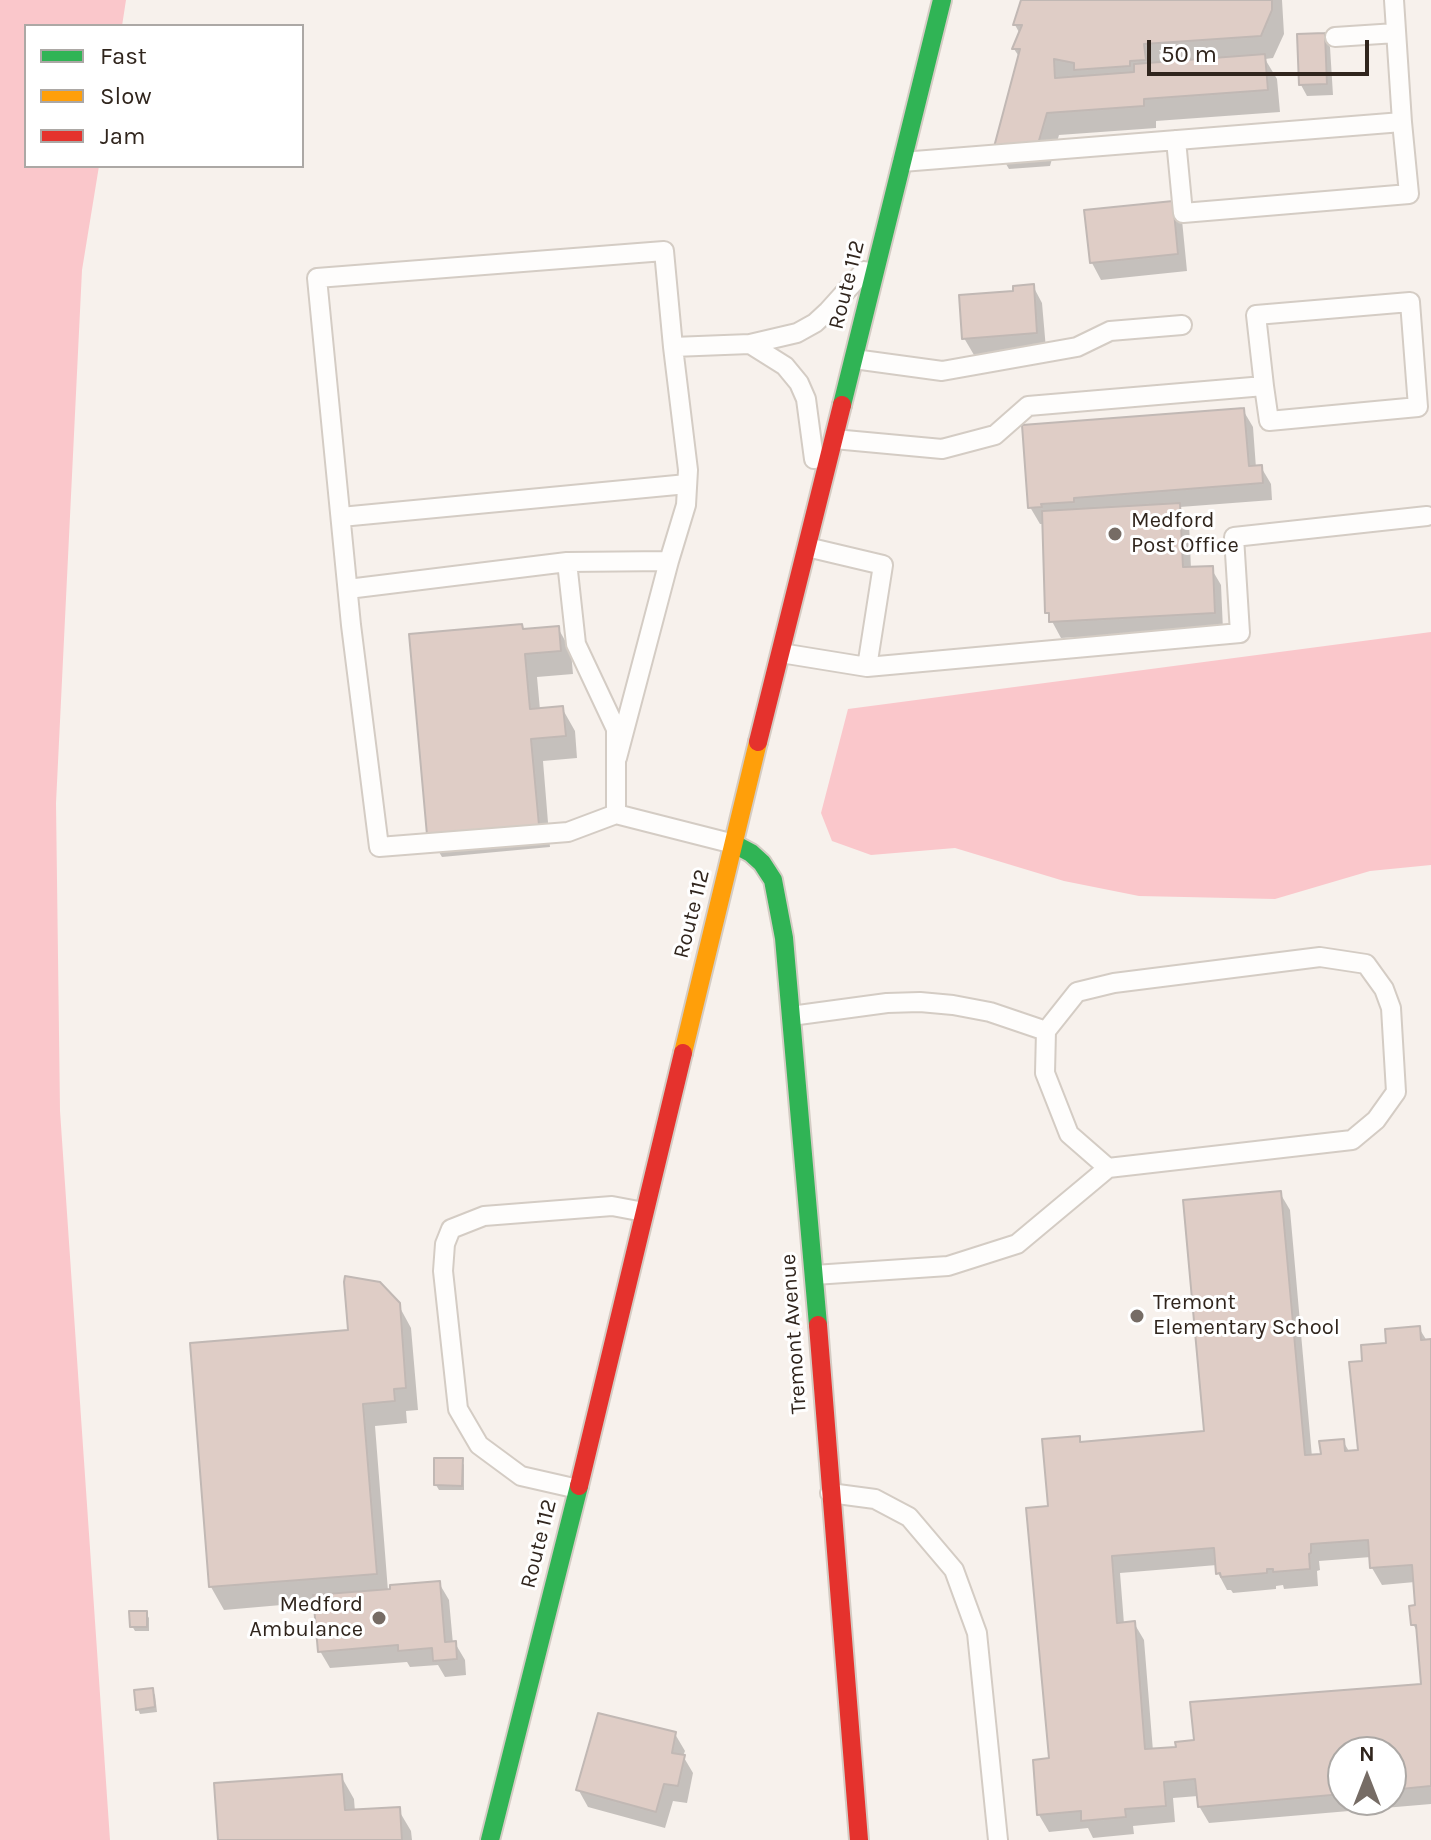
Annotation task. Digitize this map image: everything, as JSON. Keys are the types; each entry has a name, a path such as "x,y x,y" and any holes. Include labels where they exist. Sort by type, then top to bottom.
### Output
{"main road":[{"name":"Route 112","path":"490,1840 942,0"},
{"name":"Tremont Avenue","path":"734,844 762,863 773,880 784,938 859,1840"}],"lane":[{"path":"1176,140 1183,213 1409,194 1394,0"},
{"path":"1335,37 1396,33"},
{"path":"902,162 1402,122"},
{"path":"617,758 686,505 688,470 664,251 317,278 348,589 379,847 568,832 616,814 734,844"},
{"path":"673,347 750,344 797,333 828,311 880,253"},
{"path":"1410,302 1418,407 1269,421 1264,386 1256,315 1410,302"},
{"path":"854,359 942,371 1077,347 1110,331 1182,325"},
{"path":"750,344 785,366 799,383 806,399 819,500"},
{"path":"834,439 942,449 995,435 1028,406 1264,386"},
{"path":"341,517 687,484"},
{"path":"781,653 867,667 1240,633 1234,537 1427,516"},
{"path":"807,547 883,565 867,667"},
{"path":"348,589 567,562 669,561"},
{"path":"567,562 576,644 616,729 616,814"},
{"path":"814,1275 948,1266 1017,1244 1108,1168 1352,1140 1376,1120 1396,1092 1391,1008 1384,989 1366,964 1320,957 1114,983 1077,992 1046,1031 1045,1073 1069,1134 1108,1168"},
{"path":"791,1016 887,1003 920,1002 990,1012 1046,1031"},
{"path":"578,1489 521,1476 479,1445 458,1409 443,1271 445,1244 451,1229 484,1216 612,1206 644,1212"},
{"path":"830,1493 875,1499 909,1517 954,1570 977,1633 998,1840"}],"shaded area":[{"path":"0,0 126,0 122,24 24,24 24,168 99,168 82,270 56,803 60,1111 110,1840 0,1840"},
{"path":"1431,632 1431,865 1370,871 1275,899 1139,896 1064,881 955,848 871,855 832,841 821,813 848,709"}],"building":[{"path":"1021,0 1272,0 1272,10 1261,36 1144,44 1146,60 1130,61 1130,66 1074,70 1074,63 1054,59 1055,78 1134,72 1134,64 1265,54 1268,90 1144,99 1144,106 1047,113 1038,144 994,147 1020,49 1012,49 1022,25 1013,25"},
{"path":"1325,33 1327,84 1299,85 1297,34"},
{"path":"1173,201 1178,254 1090,263 1084,210"},
{"path":"1034,284 1037,333 962,339 959,295 1013,291 1013,286"},
{"path":"1244,408 1249,466 1262,465 1263,483 1074,498 1074,502 1028,508 1022,425"},
{"path":"1180,503 1183,567 1213,566 1215,613 1049,622 1049,613 1045,613 1042,511"},
{"path":"522,624 523,629 559,626 561,651 525,654 530,709 563,706 566,736 531,739 539,825 427,835 409,634"},
{"path":"1281,1191 1305,1455 1321,1454 1319,1441 1344,1439 1345,1451 1358,1450 1349,1362 1362,1361 1361,1345 1386,1343 1385,1329 1420,1326 1421,1340 1431,1339 1431,1786 1407,1788 1407,1736 1327,1736 1327,1795 1198,1807 1195,1779 1164,1782 1166,1806 1125,1809 1126,1817 1081,1821 1081,1811 1037,1815 1033,1760 1049,1758 1026,1508 1048,1506 1042,1439 1080,1436 1080,1442 1204,1431 1183,1200","holes":["1368,1540 1370,1568 1412,1565 1415,1605 1409,1606 1411,1625 1416,1625 1421,1684 1190,1702 1194,1740 1175,1742 1176,1747 1145,1749 1135,1621 1117,1623 1112,1556 1214,1548 1216,1574 1220,1573 1221,1577 1267,1573 1267,1569 1273,1569 1273,1572 1310,1569 1311,1544"]},
{"path":"345,1276 380,1282 400,1303 406,1388 394,1389 395,1401 363,1404 377,1574 209,1587 190,1343 348,1330"},
{"path":"434,1458 463,1458 462,1486 434,1485"},
{"name":"Medford Ambulance","path":"440,1581 445,1642 456,1641 457,1659 433,1661 432,1648 398,1651 398,1645 318,1652 313,1595 390,1589 390,1585"},
{"path":"129,1611 147,1611 147,1627 130,1627"},
{"path":"153,1688 155,1707 136,1710 134,1690"},
{"path":"598,1713 676,1732 672,1753 685,1755 678,1786 664,1784 656,1812 576,1790"},
{"path":"342,1774 345,1810 400,1807 402,1840 218,1840 214,1783"}],"traffic: fast":[{"path":"842,405 942,0"},
{"path":"734,844 762,863 773,880 784,938 818,1325"},
{"path":"490,1840 579,1486"}],"traffic: slow":[{"path":"683,1053 758,742"}],"traffic: jam":[{"path":"758,742 842,405"},
{"path":"579,1486 683,1053"},
{"path":"818,1325 859,1840"}],"place":[{"name":"Medford Post Office","path":"1115,534"},
{"name":"Tremont Elementary School","path":"1137,1316"},
{"name":"Medford Ambulance","path":"379,1618"}]}
